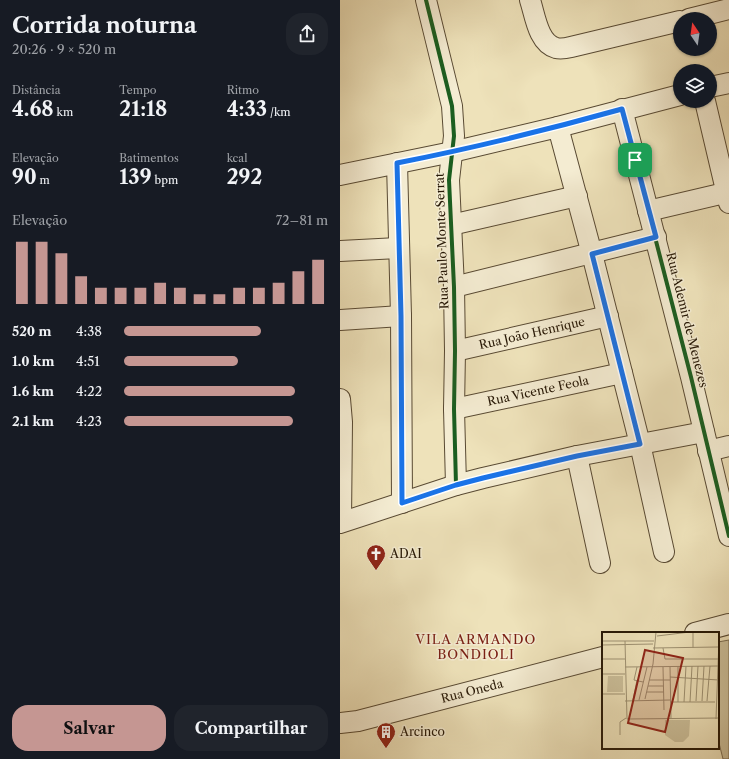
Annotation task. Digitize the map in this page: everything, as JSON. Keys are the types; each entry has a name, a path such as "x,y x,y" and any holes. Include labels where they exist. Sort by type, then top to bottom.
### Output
{"street":[{"name":"Rua Paulo Monte Serrat","path":"426,0 452,106 454,136 449,180 454,288 454,409 456,485"},
{"path":"530,0 542,36 548,45 557,49 673,23"},
{"path":"717,12 729,9"},
{"path":"717,86 729,83"},
{"path":"340,175 452,152 558,127 673,97"},
{"path":"648,211 728,196 707,108"},
{"name":"Rua Ademir de Menezes","path":"622,109 656,237 729,536"},
{"path":"558,127 640,444 664,552"},
{"path":"397,163 398,248 401,316 402,503"},
{"path":"452,225 577,196"},
{"path":"454,288 656,237"},
{"path":"340,250 398,248"},
{"path":"340,320 401,316"},
{"name":"Rua João Henrique","path":"455,351 608,316"},
{"name":"Rua Vicente Feola","path":"454,409 622,373"},
{"path":"340,399 342,422 340,522 456,485 577,456 640,444 706,442 729,446"},
{"path":"577,456 600,563"},
{"path":"699,632 729,624"},
{"name":"Rua Oneda","path":"340,723 358,721 602,657"}],"shaded area":[{"path":"729,640 729,759 723,759 719,743 719,642"}],"cycle path":[{"path":"426,0 452,106 454,136 449,180 454,287 454,409 456,485"},
{"path":"622,109 691,377 729,536"}],"place":[{"name":"ADAI","path":"376,571"},
{"name":"Arcinco","path":"386,749"}],"district":[{"name":"VILA ARMANDO BONDIOLI","path":"476,646"}],"route":[{"path":"622,109 635,160 656,237 592,254 640,444 577,456 483,478 456,485 402,503 401,316 398,248 397,163 452,152 558,127 622,109"}]}
